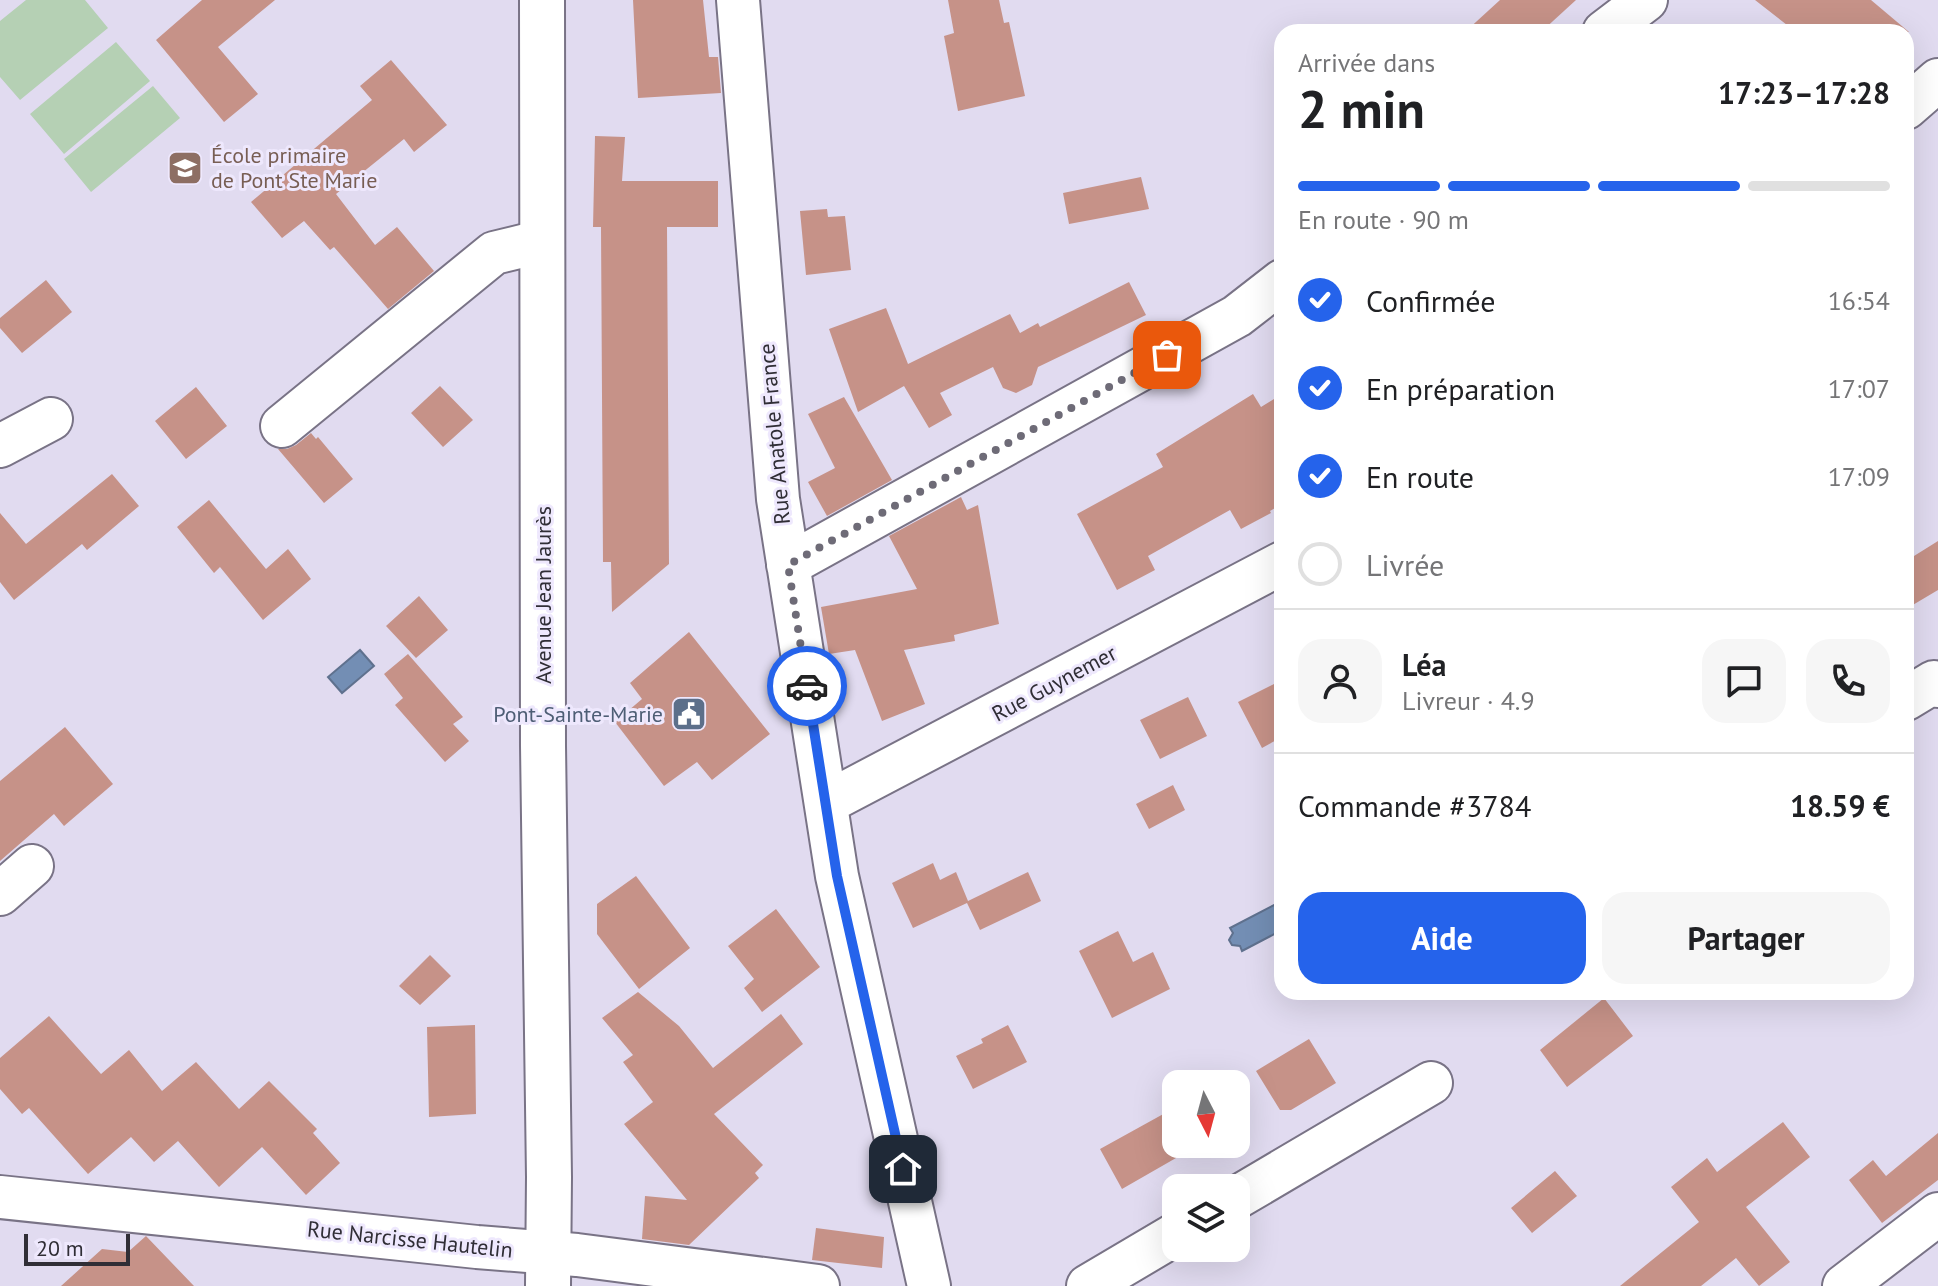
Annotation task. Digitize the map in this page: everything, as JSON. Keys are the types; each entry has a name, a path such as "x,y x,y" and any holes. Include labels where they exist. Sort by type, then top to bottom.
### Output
{"main road":[{"name":"Avenue Jean Jaurès","path":"542,0 543,746 548,1269"}],"street":[{"name":"Rue Anatole France","path":"738,0 778,499 837,876 929,1286"},
{"path":"1614,24 1646,0"},
{"path":"1914,101 1938,80"},
{"path":"282,426 494,253 543,241"},
{"path":"788,565 1237,316 1274,287"},
{"path":"0,446 51,419"},
{"name":"Rue Guynemer","path":"826,803 1274,567"},
{"path":"0,894 32,866"},
{"path":"1250,1190 1431,1083"},
{"name":"Rue Narcisse Hautelin","path":"0,1197 477,1247 548,1269 634,1262 818,1286"},
{"path":"1844,1286 1938,1214"},
{"path":"1088,1286 1162,1242"}],"green space":[{"path":"26,0 85,0 108,28 20,100 0,77 0,21"},
{"path":"116,42 150,81 64,154 30,114"},
{"path":"153,86 180,118 91,192 64,159"}],"water":[{"path":"360,650 374,666 342,693 328,677"},
{"path":"1274,905 1274,934 1242,951 1240,946 1232,945 1229,940 1233,933 1230,928"}],"building":[{"path":"202,0 275,0 218,47 258,94 224,122 156,40"},
{"path":"633,0 703,0 709,57 718,57 721,93 638,98"},
{"path":"948,0 999,0 1004,23 1009,22 1025,96 958,111 944,36 954,33"},
{"path":"1500,0 1576,0 1550,24 1474,24"},
{"path":"1755,0 1871,0 1900,24 1786,24"},
{"path":"391,60 447,125 414,152 404,139 336,194 375,245 397,227 434,271 388,309 334,247 330,250 304,221 282,238 251,202 372,100 360,86"},
{"path":"595,136 625,137 622,181 718,181 718,227 667,227 669,564 612,612 611,562 603,562 601,227 593,227"},
{"path":"1141,177 1149,209 1069,224 1063,193"},
{"path":"827,209 828,217 845,216 851,270 806,275 800,211"},
{"path":"46,280 72,312 22,353 0,328 0,318"},
{"path":"1129,282 1146,315 1038,367 1032,385 1016,393 1003,388 993,367 940,393 952,415 929,428 904,386 858,412 829,329 886,308 908,364 1010,314 1020,333 1038,323 1040,327"},
{"path":"440,386 473,420 443,447 411,413"},
{"path":"196,387 227,426 186,459 155,421"},
{"path":"1253,394 1261,407 1274,399 1274,509 1271,513 1241,529 1230,510 1148,556 1155,570 1117,590 1077,514 1163,467 1156,454"},
{"path":"844,397 892,480 827,516 808,482 835,468 808,414"},
{"path":"311,433 316,439 318,437 353,479 324,503 278,449 296,445"},
{"path":"112,474 139,506 87,550 82,544 14,600 0,582 0,513 26,544"},
{"path":"961,497 967,510 978,505 999,624 954,635 955,641 904,650 925,704 882,721 855,650 829,654 821,607 917,589 889,536"},
{"path":"209,500 266,569 288,549 311,579 263,620 220,567 214,573 177,527"},
{"path":"1938,541 1938,590 1914,604 1914,556"},
{"path":"419,596 448,630 416,658 386,626"},
{"name":"Pont-Sainte-Marie","path":"689,632 770,734 712,780 697,762 664,786 615,722 642,699 630,683"},
{"path":"408,654 463,717 453,724 469,741 445,762 395,705 403,698 384,674"},
{"path":"1274,684 1274,741 1262,748 1238,702"},
{"path":"1188,697 1207,736 1160,759 1140,720"},
{"path":"65,727 113,784 64,826 54,814 0,861 0,781"},
{"path":"1173,785 1185,810 1149,829 1136,804"},
{"path":"933,863 940,880 956,872 968,901 1028,872 1041,901 980,930 967,903 913,928 892,883"},
{"path":"636,876 690,948 639,989 597,934 597,904"},
{"path":"776,909 820,967 762,1012 744,988 754,979 728,946"},
{"path":"1118,931 1133,962 1153,952 1170,989 1112,1018 1079,951"},
{"path":"430,955 451,976 420,1005 399,986"},
{"path":"638,992 679,1026 713,1068 781,1014 803,1044 714,1114 763,1165 755,1173 759,1178 689,1245 642,1239 645,1196 687,1200 624,1124 653,1102 623,1062 633,1055 602,1018"},
{"path":"1602,1000 1606,1000 1633,1036 1567,1087 1540,1050"},
{"path":"49,1016 101,1074 129,1050 162,1091 196,1062 239,1109 269,1081 317,1129 313,1133 340,1163 306,1195 262,1147 219,1187 178,1141 154,1162 131,1137 88,1174 29,1108 22,1114 0,1089 0,1058"},
{"path":"475,1025 476,1114 429,1117 427,1027"},
{"path":"1008,1025 1027,1062 973,1089 956,1056 983,1043 981,1039"},
{"path":"1309,1039 1336,1083 1291,1110 1280,1110 1256,1071"},
{"path":"1162,1115 1162,1158 1176,1158 1122,1189 1100,1149"},
{"path":"1783,1122 1810,1157 1746,1207 1790,1262 1759,1286 1736,1258 1701,1286 1620,1286 1699,1222 1671,1187 1707,1158 1717,1172"},
{"path":"1938,1133 1938,1180 1882,1223 1849,1180 1873,1160 1886,1176"},
{"path":"1555,1171 1577,1196 1532,1233 1511,1208"},
{"path":"816,1228 884,1237 882,1268 812,1260"},
{"path":"146,1236 194,1286 61,1286 102,1249 128,1252"}],"way so far":[{"path":"807,686 788,565 1167,355"}],"place":[{"name":"École primaire de Pont Ste Marie","path":"185,168"},
{"name":"Pont-Sainte-Marie","path":"689,714"}],"route":[{"path":"807,686 837,876 903,1169"}]}
